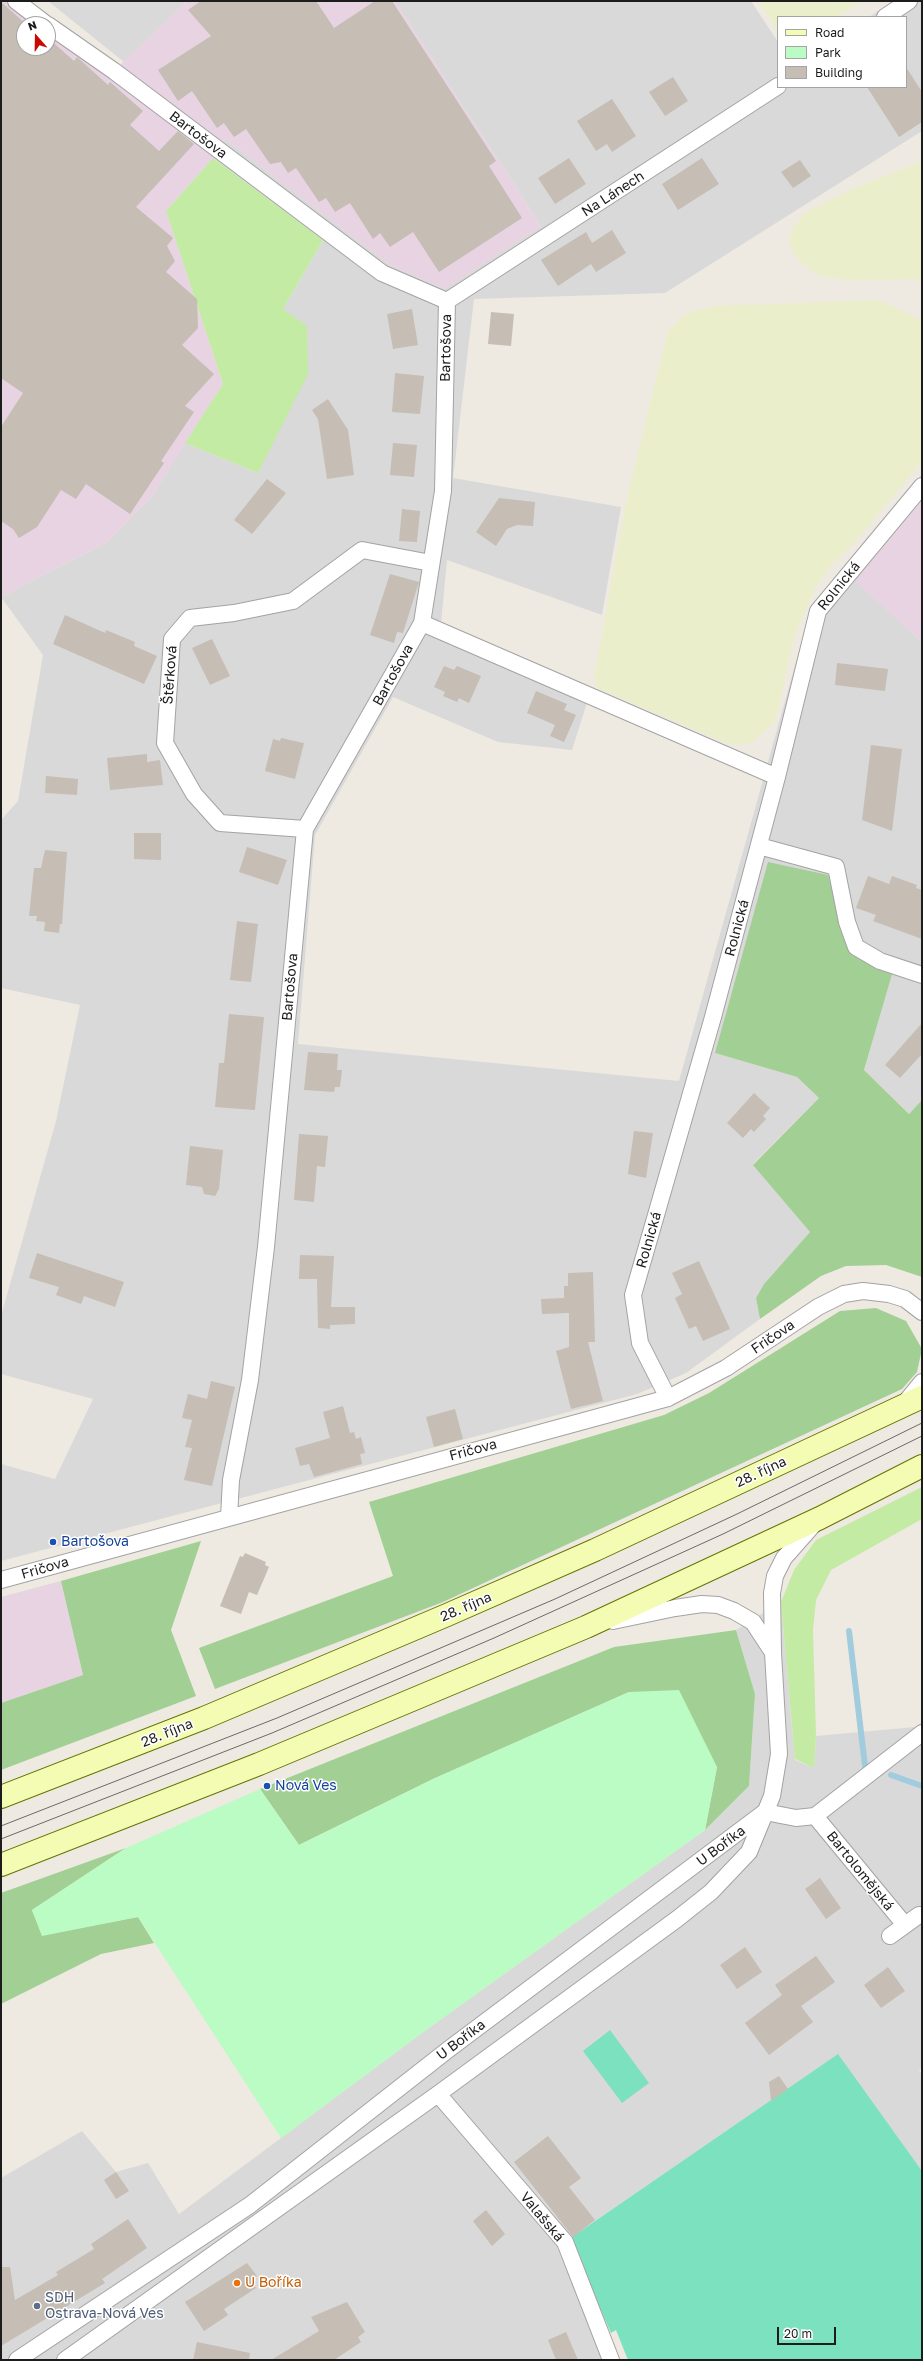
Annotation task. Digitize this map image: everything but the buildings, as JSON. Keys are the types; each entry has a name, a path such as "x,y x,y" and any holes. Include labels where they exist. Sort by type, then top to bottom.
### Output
{"main road":[{"name":"28. října","path":"1,1797 204,1718 468,1607 912,1401"},
{"path":"1,1865 259,1764 586,1627 820,1518 922,1466"}],"street":[{"name":"Bartošova","path":"16,1 35,16"},
{"path":"886,16 909,1"},
{"name":"Bartošova","path":"56,31 114,71 382,273 447,301 443,491 422,623 306,829 266,1247 250,1380 231,1480 229,1517"},
{"name":"Na Lánech","path":"447,301 777,87"},
{"name":"Rolnická","path":"668,1398 640,1342 633,1295 713,1017 777,777 818,611 922,486"},
{"name":"Štěrková","path":"306,829 220,823 194,794 165,743 172,639 190,618 234,613 293,601 362,550 431,563"},
{"path":"422,623 777,777"},
{"path":"759,846 836,867 847,922 856,947 880,961 922,975"},
{"name":"Fričova","path":"1,1580 668,1398 726,1368 818,1307 844,1294 863,1291 889,1294 905,1299 922,1313"},
{"path":"912,1401 922,1382"},
{"name":"U Boříka","path":"65,2360 438,2094 711,1892 749,1852 772,1796 779,1754 773,1653 772,1593 775,1576 784,1558 820,1518"},
{"path":"586,1627 675,1608 702,1604 718,1605 734,1610 753,1622 773,1653"},
{"path":"765,1812 796,1818 815,1816 922,1733"},
{"name":"U Boříka","path":"17,2360 250,2205 449,2049 765,1812"},
{"name":"Bartolomějská","path":"815,1816 905,1925"},
{"path":"890,1936 919,1915"},
{"name":"Valašská","path":"438,2094 565,2242 611,2360"},
{"path":"320,2149 334,2169"}],"shaded area":[{"path":"1,1 20,1 40,16 16,16 16,56 56,56 56,28 114,71 187,1 395,1 541,226 445,289 390,265 225,139 213,158 166,211 223,384 153,495 107,542 1,597"},
{"path":"48,1 187,1 124,62"},
{"path":"395,1 751,1 777,40 777,88 907,88 907,16 871,16 894,1 922,1 922,131 665,293 474,299 453,478 621,507 602,615 447,560 441,623 591,690 572,750 498,742 393,697 315,835 298,1044 679,1081 811,608 922,474 922,501 856,581 922,642 922,1100 909,1114 864,1070 896,961 715,1053 797,1077 819,1098 753,1164 810,1232 764,1284 756,1298 760,1319 686,1373 637,1394 1,1561 1,1464 55,1479 93,1399 1,1374 1,1316 56,1121 80,1005 1,988 1,820 18,801 43,655 1,597 107,542 153,495 185,443 258,473 283,309 323,240 213,158 225,139 390,265 445,289 541,226"},
{"path":"922,501 922,642 855,581"},
{"path":"61,1581 83,1675 1,1703 1,1597"},
{"path":"781,1602 795,1760 814,1768 816,1736 915,1727 922,1722 922,2068 919,2070 922,2075 922,2171 837,2055 557,2247 604,2360 1,2360 1,2178 82,2131 116,2172 148,2163 179,2214 426,2030 705,1830 749,1786 755,1694 736,1630"}],"green space":[{"path":"759,1 861,1 838,16 777,16 777,30"},
{"path":"213,158 323,240 283,309 307,326 308,374 258,473 185,443 223,384 166,211"},
{"path":"922,161 922,279 853,280 819,276 800,262 790,246 791,233 795,225 806,212 862,185"},
{"path":"871,300 881,301 922,320 922,461 856,541 831,566 816,586 793,640 777,714 773,724 752,742 743,745 726,743 597,688 594,677 627,498 668,331 684,315 696,310 718,306"},
{"path":"768,862 828,875 844,933 896,961 864,1070 909,1114 922,1100 922,1277 886,1265 846,1266 821,1276 760,1319 756,1298 764,1284 810,1232 753,1165 819,1098 797,1077 715,1053"},
{"path":"876,1308 906,1321 922,1349 917,1372 902,1389 443,1602 215,1689 199,1648 393,1576 369,1502 664,1415 709,1393 840,1311"},
{"path":"922,1487 922,1519 831,1570 816,1600 813,1630 816,1736 814,1768 795,1759 781,1602 794,1570 816,1540"},
{"path":"201,1541 171,1630 196,1696 1,1770 1,1703 83,1675 61,1581"},
{"path":"736,1630 755,1694 749,1786 705,1830 717,1767 629,1692 433,1779 299,1845 260,1789 614,1647"},
{"path":"679,1690 717,1767 705,1830 426,2030 281,2138 138,1917 42,1936 32,1910 126,1848 260,1789 299,1845 433,1779 629,1692"},
{"path":"126,1848 32,1910 42,1935 138,1917 154,1943 101,1954 1,2004 1,1893"},
{"path":"610,2030 649,2083 622,2103 583,2051"},
{"path":"838,2054 922,2171 922,2360 628,2360 616,2330 611,2333 569,2239"}],"waterway":[{"path":"849,1631 865,1766"},
{"path":"891,1775 922,1786"}],"tram line":[{"path":"1,1826 277,1718 555,1599 737,1514 922,1423"},
{"path":"1,1839 272,1733 494,1638 723,1534 922,1436"}],"place":[{"name":"Bartošova","path":"53,1542"},
{"name":"Nová Ves","path":"267,1786"},
{"name":"U Boříka","path":"237,2283"},
{"name":"SDH Ostrava-Nová Ves","path":"37,2306"}]}
